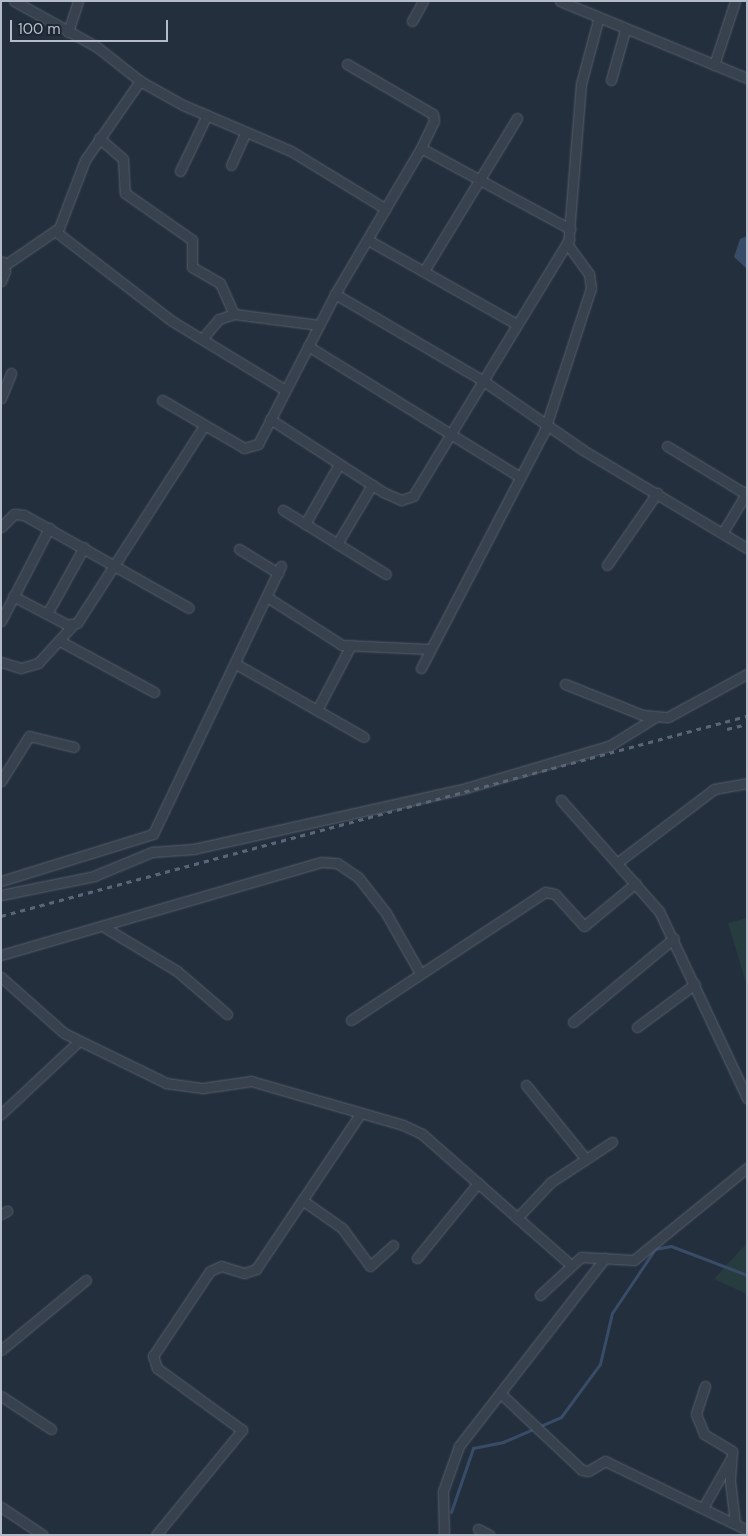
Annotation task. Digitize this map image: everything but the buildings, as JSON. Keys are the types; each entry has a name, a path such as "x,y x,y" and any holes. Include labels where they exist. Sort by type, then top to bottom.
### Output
{"street":[{"path":"14,1 105,52 140,81 207,115 291,151 386,209"},
{"path":"68,32 78,1"},
{"path":"412,21 423,1"},
{"path":"560,1 598,20 747,78"},
{"path":"714,65 736,1"},
{"path":"421,668 429,649 547,423 591,288 589,274 569,249 569,234 581,84 598,20"},
{"path":"611,80 625,30"},
{"path":"162,400 204,426 252,449 270,419 284,388 335,294 421,148 434,121 433,114 347,64"},
{"path":"1,281 3,263 55,231 85,160 140,81"},
{"path":"180,171 207,115"},
{"path":"424,271 516,118"},
{"path":"231,165 246,132"},
{"path":"99,138 123,159 125,193 192,240 192,266 220,283 234,314"},
{"path":"421,148 569,234"},
{"path":"55,231 202,339 284,388"},
{"path":"270,419 338,466 372,485 401,500 413,496 569,234"},
{"path":"368,240 515,324"},
{"path":"335,294 482,380 547,423 583,450 658,493 747,548"},
{"path":"202,339 219,320 234,314 319,325"},
{"path":"308,346 520,477"},
{"path":"1,398 11,373"},
{"path":"1,662 28,667 60,641 116,565 204,426"},
{"path":"668,446 746,493 723,532"},
{"path":"305,524 338,466"},
{"path":"337,544 372,485"},
{"path":"607,565 658,493"},
{"path":"283,510 386,574"},
{"path":"1,527 17,512 84,547 189,608"},
{"path":"1,621 49,528"},
{"path":"48,612 84,547"},
{"path":"1,881 150,837 236,664 280,570 239,549"},
{"path":"13,596 48,612 72,626"},
{"path":"267,597 342,645 429,649"},
{"path":"60,641 154,692"},
{"path":"317,710 351,645"},
{"path":"236,664 364,737"},
{"path":"565,684 654,718 668,717 747,674"},
{"path":"1,895 94,876 152,852 194,849 466,788 609,746 654,718"},
{"path":"1,781 29,736 74,747"},
{"path":"618,862 714,789 747,783"},
{"path":"561,800 636,883 674,938 747,1098"},
{"path":"1,955 104,927 303,866 337,863 358,877 386,914 420,973"},
{"path":"351,1020 545,892 555,894 584,926 636,883"},
{"path":"104,927 177,972 227,1014"},
{"path":"574,1022 674,938"},
{"path":"1,977 78,1042 166,1083 204,1088 251,1081 360,1114 385,1118 422,1134 570,1264"},
{"path":"637,1026 695,984"},
{"path":"1,1114 78,1042"},
{"path":"526,1085 586,1159"},
{"path":"156,1535 242,1430 157,1368 153,1356 210,1271 220,1266 251,1272 360,1114"},
{"path":"517,1218 551,1182 612,1142"},
{"path":"540,1295 570,1264 589,1254 606,1258 634,1260 747,1168"},
{"path":"417,1258 478,1183"},
{"path":"302,1200 342,1228 370,1266 393,1245"},
{"path":"444,1535 443,1491 455,1456 500,1393 606,1258"},
{"path":"1,1350 86,1280"},
{"path":"704,1386 696,1410 701,1429 731,1447 733,1455 730,1481 735,1523"},
{"path":"500,1393 536,1423 582,1470 605,1461 704,1506 747,1530"},
{"path":"1,1396 51,1429"},
{"path":"704,1506 733,1455"},
{"path":"1,1507 43,1535"},
{"path":"478,1529 490,1535"}],"green space":[{"path":"747,918 747,986 728,923"},
{"path":"747,1243 747,1294 714,1279"}],"water":[{"path":"747,236 747,269 734,257 740,239"}],"waterway":[{"path":"451,1512 473,1448 503,1442 561,1417 600,1364 612,1313 655,1249 671,1246 747,1275"}],"railway":[{"path":"1,916 747,716"},
{"path":"727,729 747,724"}]}
